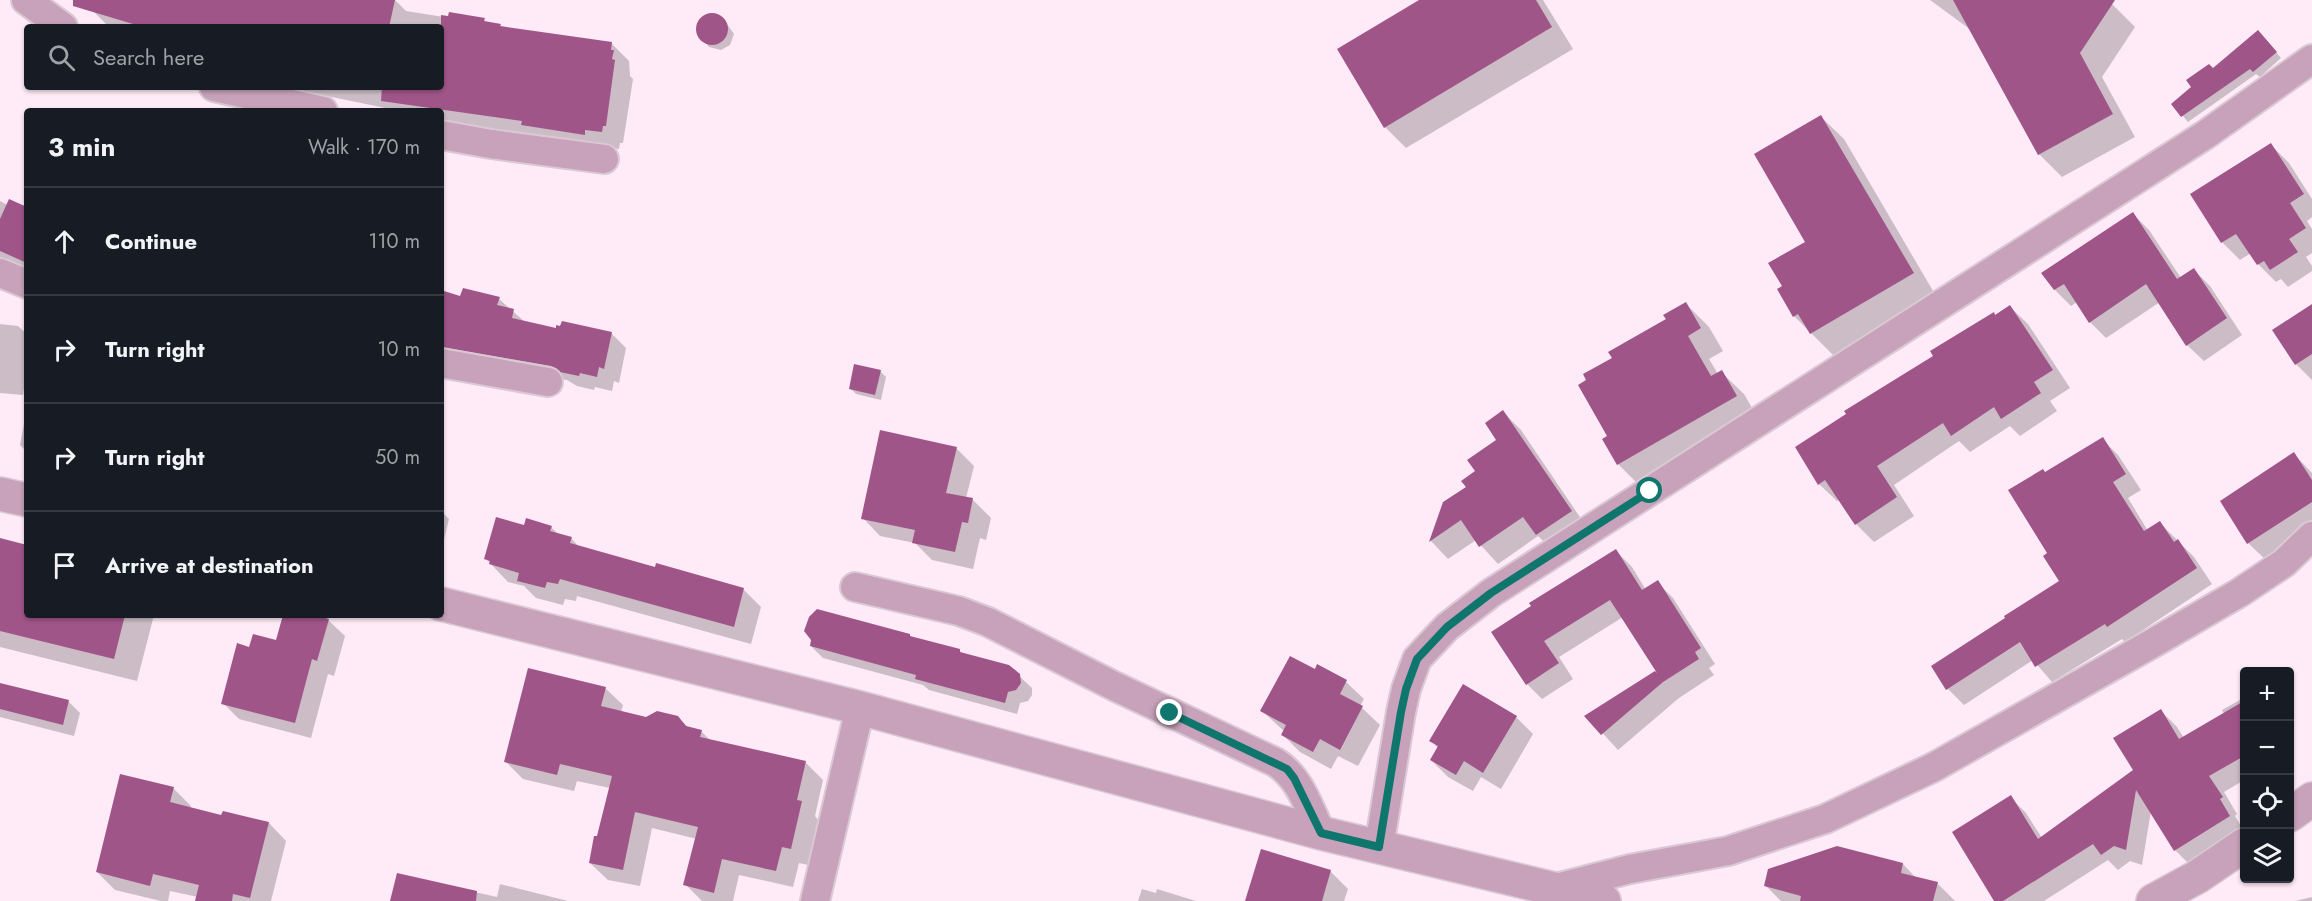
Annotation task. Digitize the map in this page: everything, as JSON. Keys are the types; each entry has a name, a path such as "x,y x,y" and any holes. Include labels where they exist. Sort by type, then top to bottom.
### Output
{"street":[{"path":"26,0 59,24"},
{"path":"1379,847 1406,689 1417,659 1447,627 1491,593 2205,135 2312,59"},
{"path":"228,90 309,108"},
{"path":"444,136 604,159"},
{"path":"0,273 24,283"},
{"path":"444,364 548,382"},
{"path":"0,494 24,499"},
{"path":"1556,888 1630,869 1728,852 1825,819 1934,767 2170,634 2284,563 2312,536"},
{"path":"855,587 959,611 988,622 1114,686 1275,762 1287,769 1294,778 1321,833"},
{"path":"444,605 860,708 1321,833 1604,901"},
{"path":"815,901 860,708"},
{"path":"2294,812 2312,800"},
{"path":"2153,901 2197,877 2240,848"}],"building":[{"path":"73,0 395,0 390,24 133,24 73,6"},
{"path":"1419,0 1536,0 1552,27 1384,128 1337,49"},
{"path":"1953,0 2115,0 2080,53 2113,114 2038,155"},
{"path":"449,12 485,18 484,21 501,24 500,26 612,42 611,50 614,50 612,59 615,60 606,126 603,126 602,132 585,130 585,135 521,125 522,121 444,110 444,108 381,101 382,90 444,90 444,24 441,24 441,15 448,16"},
{"path":"712,13 723,18 728,29 723,40 712,45 701,40 696,29 701,18"},
{"path":"2258,30 2277,52 2253,72 2250,69 2181,117 2171,104 2191,87 2186,80 2209,64 2213,68"},
{"path":"1821,115 1914,273 1810,334 1798,314 1793,317 1777,289 1782,286 1768,263 1805,242 1754,154"},
{"path":"2271,143 2304,194 2290,203 2306,228 2289,239 2298,252 2270,270 2264,261 2257,265 2236,234 2221,243 2190,194"},
{"path":"9,199 24,206 24,262 0,251 0,219"},
{"path":"2133,212 2177,279 2194,268 2227,318 2186,346 2146,284 2089,323 2064,284 2054,290 2041,273"},
{"path":"463,288 500,297 497,305 514,309 512,318 556,328 556,325 560,326 562,321 612,332 604,369 599,367 597,377 580,373 579,376 560,372 551,366 444,348 444,291 460,296"},
{"path":"1686,302 1701,328 1688,336 1711,376 1722,370 1737,396 1617,465 1602,439 1607,436 1578,385 1586,380 1583,374 1612,358 1608,352 1666,319 1663,315"},
{"path":"2312,304 2312,354 2295,365 2272,330"},
{"path":"2010,305 2053,370 2034,382 2041,393 2001,419 1994,407 1951,436 1943,423 1877,466 1897,497 1855,525 1825,480 1818,485 1795,447 1846,414 1844,411 1933,356 1930,351 1994,312 1995,315"},
{"path":"854,364 881,370 875,395 849,389"},
{"path":"1503,410 1572,511 1536,535 1523,517 1479,547 1461,520 1429,542 1443,502 1466,487 1461,481 1475,471 1467,460 1496,440 1485,423"},
{"path":"880,430 957,447 946,493 973,498 968,523 962,522 955,552 912,543 915,530 861,519"},
{"path":"2103,437 2126,474 2113,482 2144,531 2160,521 2174,542 2178,539 2197,568 2107,627 2105,624 2035,667 2020,642 1946,690 1931,666 2059,581 2043,556 2047,553 2008,490 2043,469 2045,472"},
{"path":"2294,452 2312,480 2312,502 2247,544 2220,501"},
{"path":"496,517 524,525 526,518 552,526 550,531 572,537 570,543 655,567 656,563 744,588 734,627 560,579 558,584 547,582 545,588 517,581 519,573 489,564 490,561 484,559"},
{"path":"0,538 24,544 24,618 124,618 114,659 0,631"},
{"path":"1616,549 1642,590 1658,580 1701,648 1695,652 1699,659 1663,682 1601,735 1584,716 1655,671 1657,673 1610,600 1544,641 1559,663 1526,685 1491,632 1531,606 1529,603"},
{"path":"817,609 910,634 910,636 960,649 960,652 1009,665 1020,674 1021,683 1016,690 1008,692 1005,703 915,679 916,675 810,646 811,640 804,631 809,617"},
{"path":"282,618 329,619 317,661 312,659 295,723 221,704 237,643 249,647 253,634 276,640"},
{"path":"1290,656 1315,669 1317,664 1347,680 1340,694 1363,706 1340,750 1320,739 1313,752 1281,735 1286,725 1260,711"},
{"path":"528,668 606,687 601,706 646,717 657,711 678,716 686,726 702,730 700,737 806,761 797,800 802,801 791,849 782,847 776,871 722,859 714,893 683,885 698,827 635,812 623,870 589,863 594,836 597,836 612,776 560,764 557,775 504,762"},
{"path":"0,683 69,700 63,725 0,709"},
{"path":"1463,684 1517,716 1483,773 1464,761 1456,775 1430,760 1438,746 1429,741"},
{"path":"2240,703 2240,758 2209,776 2223,797 2220,799 2230,816 2174,851 2136,790 2126,850 2114,846 2101,855 2093,844 2003,901 1994,901 1952,832 2011,795 2038,839 2133,770 2113,738 2161,709 2179,739"},
{"path":"120,774 174,787 170,802 221,815 223,811 269,822 250,898 233,894 232,901 195,901 199,885 153,874 150,886 96,872"},
{"path":"1837,846 1903,863 1901,873 1938,882 1933,901 1800,901 1801,896 1764,886 1768,869"},
{"path":"1261,849 1331,870 1322,901 1245,901"},
{"path":"397,873 477,891 476,901 390,901"}],"route":[{"path":"1170,713 1287,769 1294,778 1321,833 1379,847 1401,712 1406,689 1417,659 1447,627 1491,593 1650,491"}]}
